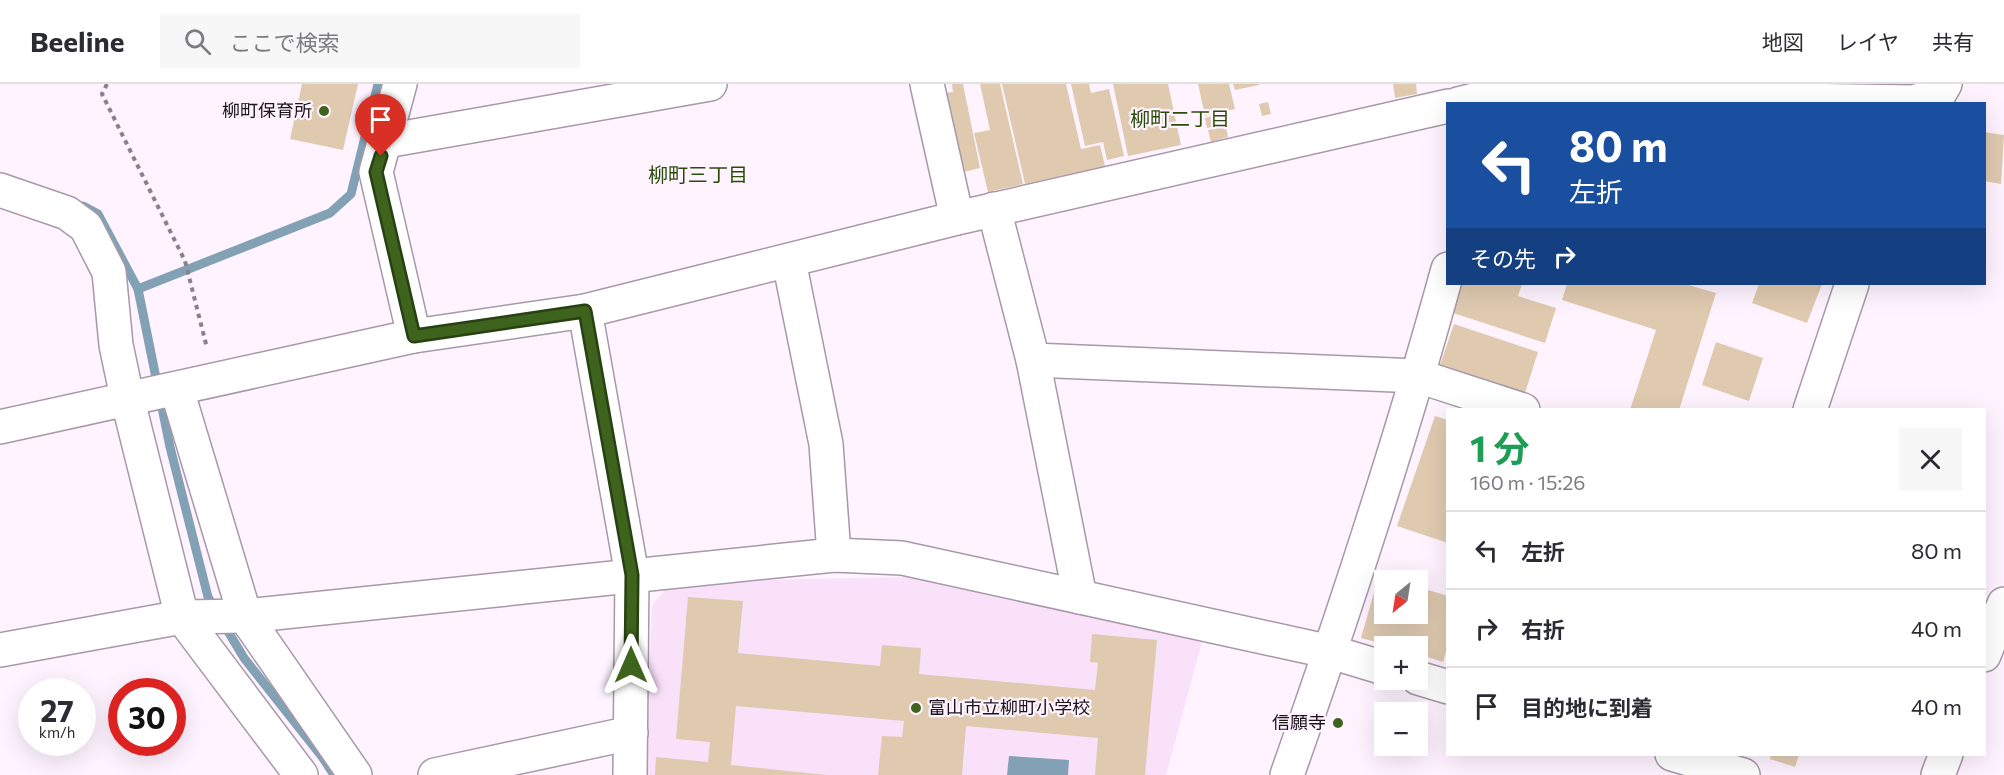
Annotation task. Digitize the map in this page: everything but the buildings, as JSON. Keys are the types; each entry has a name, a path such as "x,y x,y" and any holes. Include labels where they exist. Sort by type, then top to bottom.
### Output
{"street":[{"path":"400,84 376,172 414,336"},
{"path":"927,84 957,218"},
{"path":"1916,102 1938,96 1945,84"},
{"path":"386,141 704,85"},
{"path":"1465,102 1495,94 1866,102"},
{"path":"0,427 127,398 177,390 414,336 585,311 994,209 1446,106"},
{"path":"0,190 67,213 86,227 109,272 116,345 127,398 182,617 301,775"},
{"path":"994,209 1033,360 1080,597"},
{"path":"789,261 826,444 834,555"},
{"path":"1287,775 1331,652 1418,376 1446,276"},
{"path":"1811,408 1852,285"},
{"path":"585,311 632,575 630,775"},
{"path":"1033,360 1418,376 1517,408"},
{"path":"177,390 245,616 355,775"},
{"path":"0,650 182,617 245,616 834,555 902,558 1331,652 1374,665"},
{"path":"1986,650 2004,604"},
{"path":"1428,681 1446,686"},
{"path":"435,775 631,733"},
{"path":"1938,775 1945,756"},
{"path":"1685,761 1743,775"}],"path":[{"path":"107,84 102,94 185,261 216,381"}],"shaded area":[{"name":"富山市立柳町小学校","path":"907,577 1202,642 1166,775 646,775 652,605 672,582"}],"water":[{"path":"1009,756 1069,760 1068,775 1007,775"}],"waterway":[{"path":"138,289 330,213 351,194 378,84"},
{"path":"83,206 98,214 138,289 170,447 208,597 216,611"},
{"path":"223,623 244,658 334,775"}],"place":[{"name":"柳町保育所","path":"324,111"},
{"name":"富山市立柳町小学校","path":"916,708"},
{"name":"信願寺","path":"1338,723"}],"district":[{"name":"柳町二丁目","path":"1180,119"},
{"name":"柳町三丁目","path":"698,175"}],"route":[{"path":"381,156 376,172 414,336 585,311 632,575 631,665"}]}
